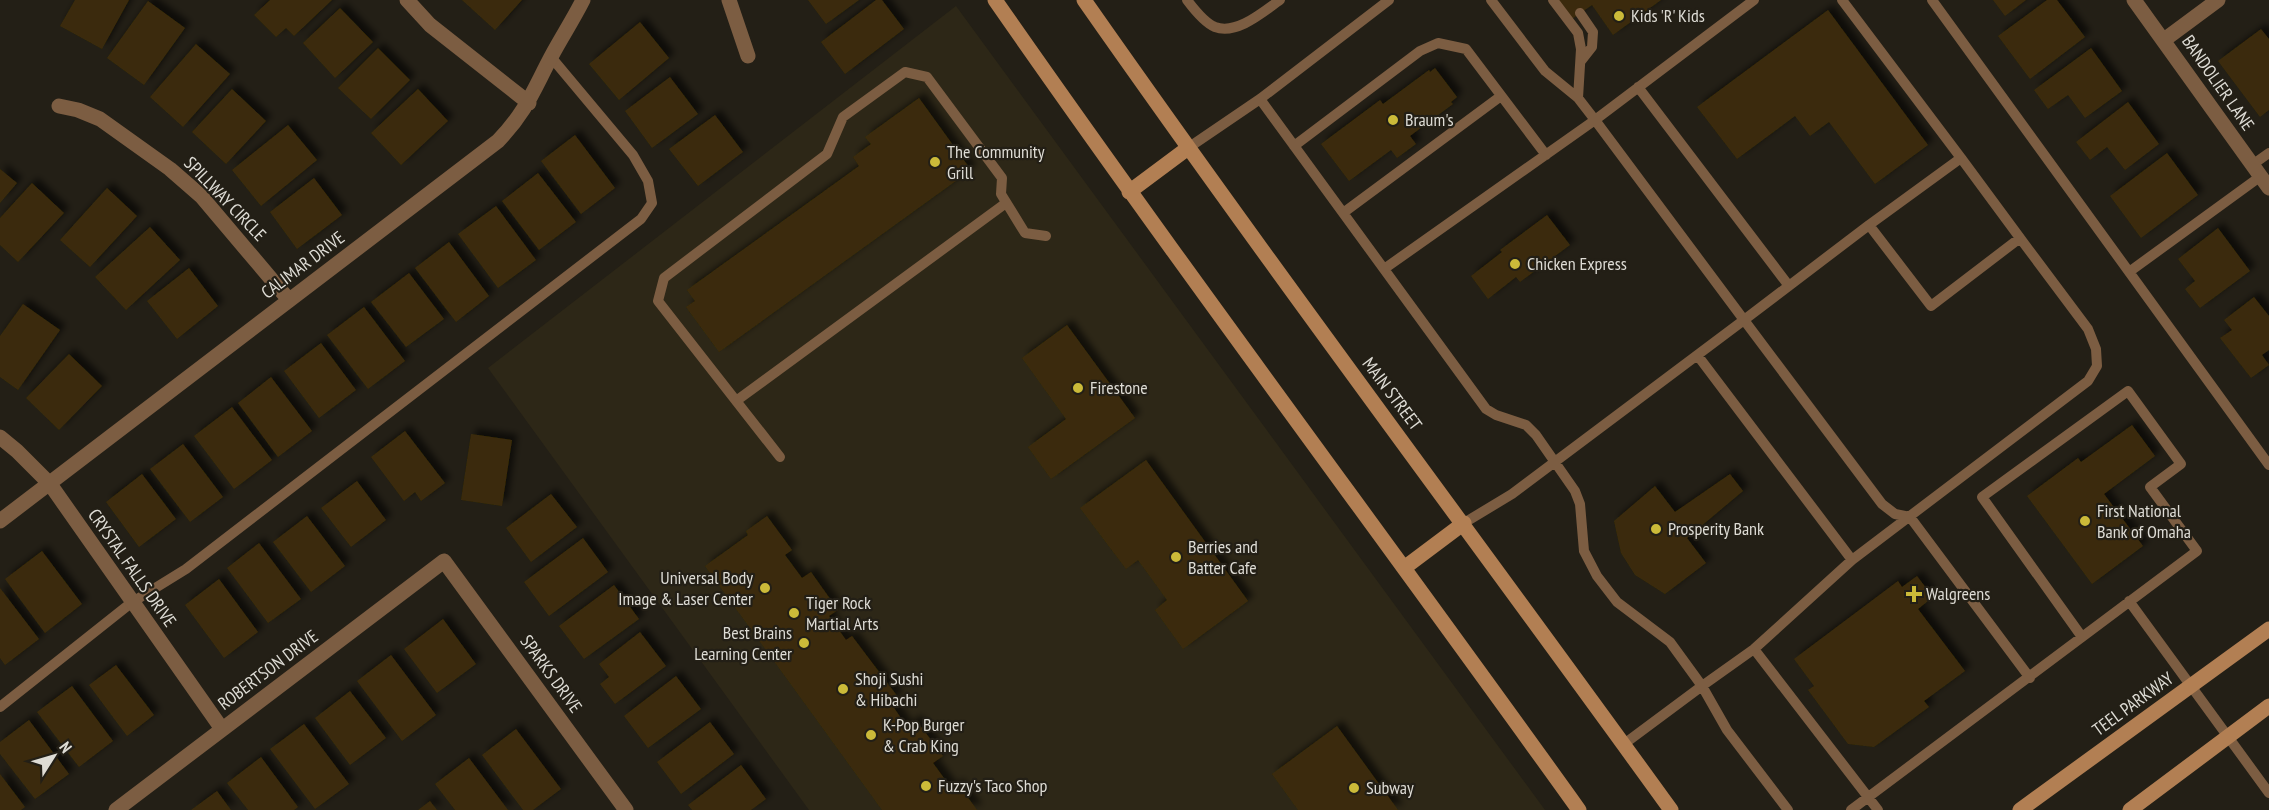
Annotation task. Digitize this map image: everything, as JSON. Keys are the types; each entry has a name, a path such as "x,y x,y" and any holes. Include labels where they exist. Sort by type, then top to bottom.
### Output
{"main road":[{"path":"994,0 1129,192 1579,810"},
{"name":"MAIN STREET","path":"1084,0 1302,307 1464,523 1671,810"},
{"path":"1129,192 1188,148"},
{"path":"1404,568 1464,523"},
{"name":"TEEL PARKWAY","path":"2020,810 2269,629"},
{"path":"2130,810 2269,706"}],"street":[{"path":"407,0 430,25 529,103"},
{"name":"CALIMAR DRIVE","path":"0,520 482,155 515,124 529,103 551,57 583,0"},
{"path":"729,0 748,56"},
{"name":"BANDOLIER LANE","path":"2134,0 2261,177"},
{"path":"2164,40 2218,0"},
{"name":"SPILLWAY CIRCLE","path":"59,105 100,119 170,169 201,196 289,300"},
{"name":"CRYSTAL FALLS DRIVE","path":"0,437 50,484 131,603 222,729"},
{"name":"ROBERTSON DRIVE","path":"116,810 444,561"},
{"name":"SPARKS DRIVE","path":"444,561 618,807"}],"lane":[{"path":"1186,0 1213,26 1228,28 1253,19 1280,0"},
{"path":"1188,148 1260,99 1389,0"},
{"path":"1491,0 1545,71 1578,98 1882,504 1895,514 1910,517 2030,678"},
{"path":"1553,0 1578,33 1581,62 1578,98"},
{"path":"1384,269 1595,120 1754,0"},
{"path":"1624,744 1754,649 1852,560 2088,381 2097,366 2096,349 2088,329 1842,0"},
{"path":"1932,0 2269,465"},
{"path":"1580,13 1593,32 1592,47 1581,62"},
{"path":"1294,146 1419,51 1438,43 1466,49 1546,155"},
{"path":"0,707 131,603 186,568 641,219 652,203 648,181 633,155 551,57"},
{"path":"780,457 658,301 664,278 827,154 843,117 905,72 927,77 1002,178 1001,194 1025,233 1046,236"},
{"path":"1638,87 1789,286"},
{"path":"1343,213 1502,96"},
{"path":"1260,99 1486,409 1530,428 1575,491 1580,504 1584,551 1596,576 1617,602 1670,642 1702,686 1727,730 1788,810"},
{"path":"2128,272 2261,177 2269,153"},
{"path":"1464,523 1512,494 1869,225 1962,158"},
{"path":"736,401 1006,203"},
{"path":"1869,225 1931,306 2020,238"},
{"path":"1698,356 1852,560"},
{"path":"1851,810 2197,551 2150,487 2181,464 2128,391 1982,497 2082,636"},
{"path":"2128,601 2269,793"},
{"path":"1754,649 1878,810"}],"shaded area":[{"path":"956,6 1545,810 809,810 488,368"}],"building":[{"path":"75,0 129,0 102,49 60,26"},
{"path":"270,0 332,0 294,36 286,28 276,37 254,15"},
{"path":"462,0 522,0 495,30"},
{"path":"808,0 859,0 826,24"},
{"path":"876,0 882,0 904,29 845,74 821,42"},
{"name":"Kids 'R' Kids","path":"1558,0 1661,0 1613,35 1592,5 1572,19"},
{"path":"1993,0 2026,0 2005,16"},
{"path":"2047,0 2057,0 2085,37 2030,79 1998,36"},
{"path":"148,1 185,28 144,85 107,58"},
{"path":"340,8 373,42 335,78 303,43"},
{"path":"1828,10 1928,145 1875,184 1829,122 1810,136 1795,116 1737,159 1697,107"},
{"path":"640,22 669,58 619,100 589,64"},
{"path":"2261,29 2269,39 2269,110 2260,117 2218,61"},
{"path":"196,44 230,74 183,127 150,97"},
{"path":"378,48 410,80 371,119 338,88"},
{"path":"2091,48 2122,91 2085,118 2068,95 2048,109 2034,90"},
{"name":"Braum's","path":"1435,68 1457,97 1451,102 1453,104 1410,136 1416,144 1397,158 1391,150 1349,181 1321,144 1380,100 1383,104"},
{"path":"670,77 698,114 652,148 625,111"},
{"path":"232,89 266,121 226,164 192,132"},
{"path":"418,89 448,121 401,165 371,133"},
{"path":"919,98 971,170 719,352 686,307 695,301 687,290 859,166 853,157 871,144 865,137"},
{"path":"2128,102 2159,144 2125,170 2107,147 2090,160 2076,142"},
{"path":"715,115 743,152 698,186 669,149"},
{"path":"288,125 317,160 261,206 232,170"},
{"path":"575,135 615,188 581,214 541,161"},
{"path":"2167,153 2198,195 2141,238 2110,196"},
{"path":"0,169 17,183 0,203"},
{"path":"538,173 576,222 539,250 502,201"},
{"path":"314,178 342,215 297,249 270,212"},
{"path":"32,183 64,213 18,262 0,245 0,218"},
{"path":"107,188 137,216 90,267 60,240"},
{"path":"496,206 536,260 498,288 458,234"},
{"name":"Chicken Express","path":"1547,215 1570,245 1520,282 1516,277 1488,299 1471,276 1502,252 1500,250"},
{"path":"150,227 180,260 126,310 95,277"},
{"path":"2218,228 2250,271 2200,308 2185,289 2195,281 2178,259"},
{"path":"449,242 489,296 456,322 415,268"},
{"path":"189,268 218,306 177,339 147,301"},
{"path":"409,273 444,319 406,347 371,302"},
{"path":"2254,297 2269,316 2269,350 2262,355 2269,365 2251,378 2220,338 2232,330 2224,320"},
{"path":"23,304 60,330 18,390 0,377 0,336"},
{"path":"364,307 405,361 368,389 327,335"},
{"name":"Firestone","path":"1067,325 1135,418 1051,479 1028,447 1066,419 1022,358"},
{"path":"321,343 356,390 319,418 284,371"},
{"path":"69,354 102,386 59,430 26,398"},
{"path":"271,377 312,431 278,457 238,403"},
{"path":"232,407 272,460 234,489 194,436"},
{"name":"First National Bank of Omaha","path":"2132,425 2155,456 2104,494 2143,546 2092,584 2027,496 2078,458 2081,462"},
{"path":"405,431 445,483 421,501 415,492 404,501 371,457"},
{"path":"471,434 512,440 502,506 461,500"},
{"path":"183,444 223,497 190,522 150,469"},
{"path":"1146,460 1248,601 1183,649 1155,610 1167,600 1138,560 1126,569 1080,508"},
{"path":"142,474 176,519 139,547 106,502"},
{"name":"Prosperity Bank","path":"1730,474 1743,491 1687,538 1706,563 1665,594 1635,575 1621,553 1614,521 1655,486 1675,512"},
{"path":"357,481 386,520 351,547 321,508"},
{"path":"551,494 577,527 531,562 506,528"},
{"path":"307,516 345,566 311,592 273,542"},
{"path":"767,516 792,550 785,555 802,578 811,572 838,610 829,616 846,640 852,636 898,697 890,702 907,727 916,720 943,756 933,763 952,789 958,784 977,810 882,810 705,566 748,535 746,531"},
{"path":"583,538 608,572 549,616 524,582"},
{"path":"259,543 301,599 268,623 227,568"},
{"path":"42,551 82,604 45,633 5,579"},
{"name":"Walgreens","path":"1917,576 1933,597 1918,609 1965,671 1924,701 1929,707 1874,747 1848,744 1808,690 1814,686 1794,659 1898,581 1902,587"},
{"path":"219,579 258,632 224,658 185,605"},
{"path":"614,585 639,619 584,659 559,626"},
{"path":"0,588 39,639 5,665 0,658"},
{"path":"443,619 476,664 437,693 404,649"},
{"path":"640,632 666,666 615,704 600,684 609,677 599,664"},
{"path":"391,655 436,715 402,741 357,681"},
{"path":"116,665 154,715 127,736 89,685"},
{"path":"676,676 701,709 648,748 624,716"},
{"path":"72,686 113,741 79,767 37,712"},
{"path":"350,691 386,738 350,765 315,718"},
{"path":"29,720 69,774 35,799 0,754 0,742"},
{"path":"710,722 734,754 681,794 657,762"},
{"path":"304,724 349,784 315,809 270,749"},
{"path":"1337,726 1398,810 1298,810 1272,774"},
{"path":"516,729 561,789 533,810 523,810 482,755"},
{"path":"261,757 298,807 294,810 248,810 227,783"},
{"path":"469,758 508,810 455,810 435,784"},
{"path":"741,765 766,799 751,810 692,810 688,805"},
{"path":"0,774 25,807 21,810 0,810"},
{"path":"217,791 231,810 191,810"},
{"path":"430,801 437,810 418,810"}],"place":[{"name":"Kids 'R' Kids","path":"1619,16"},
{"name":"Braum's","path":"1393,120"},
{"name":"The Community Grill","path":"935,162"},
{"name":"Chicken Express","path":"1515,264"},
{"name":"Firestone","path":"1078,388"},
{"name":"First National Bank of Omaha","path":"2085,521"},
{"name":"Prosperity Bank","path":"1656,529"},
{"name":"Berries and Batter Cafe","path":"1176,557"},
{"name":"Universal Body Image & Laser Center","path":"765,588"},
{"name":"Walgreens","path":"1914,594"},
{"name":"Tiger Rock Martial Arts","path":"794,613"},
{"name":"Best Brains Learning Center","path":"804,643"},
{"name":"Shoji Sushi & Hibachi","path":"843,689"},
{"name":"K-Pop Burger & Crab King","path":"871,735"},
{"name":"Fuzzy's Taco Shop","path":"926,786"},
{"name":"Subway","path":"1354,788"}]}
